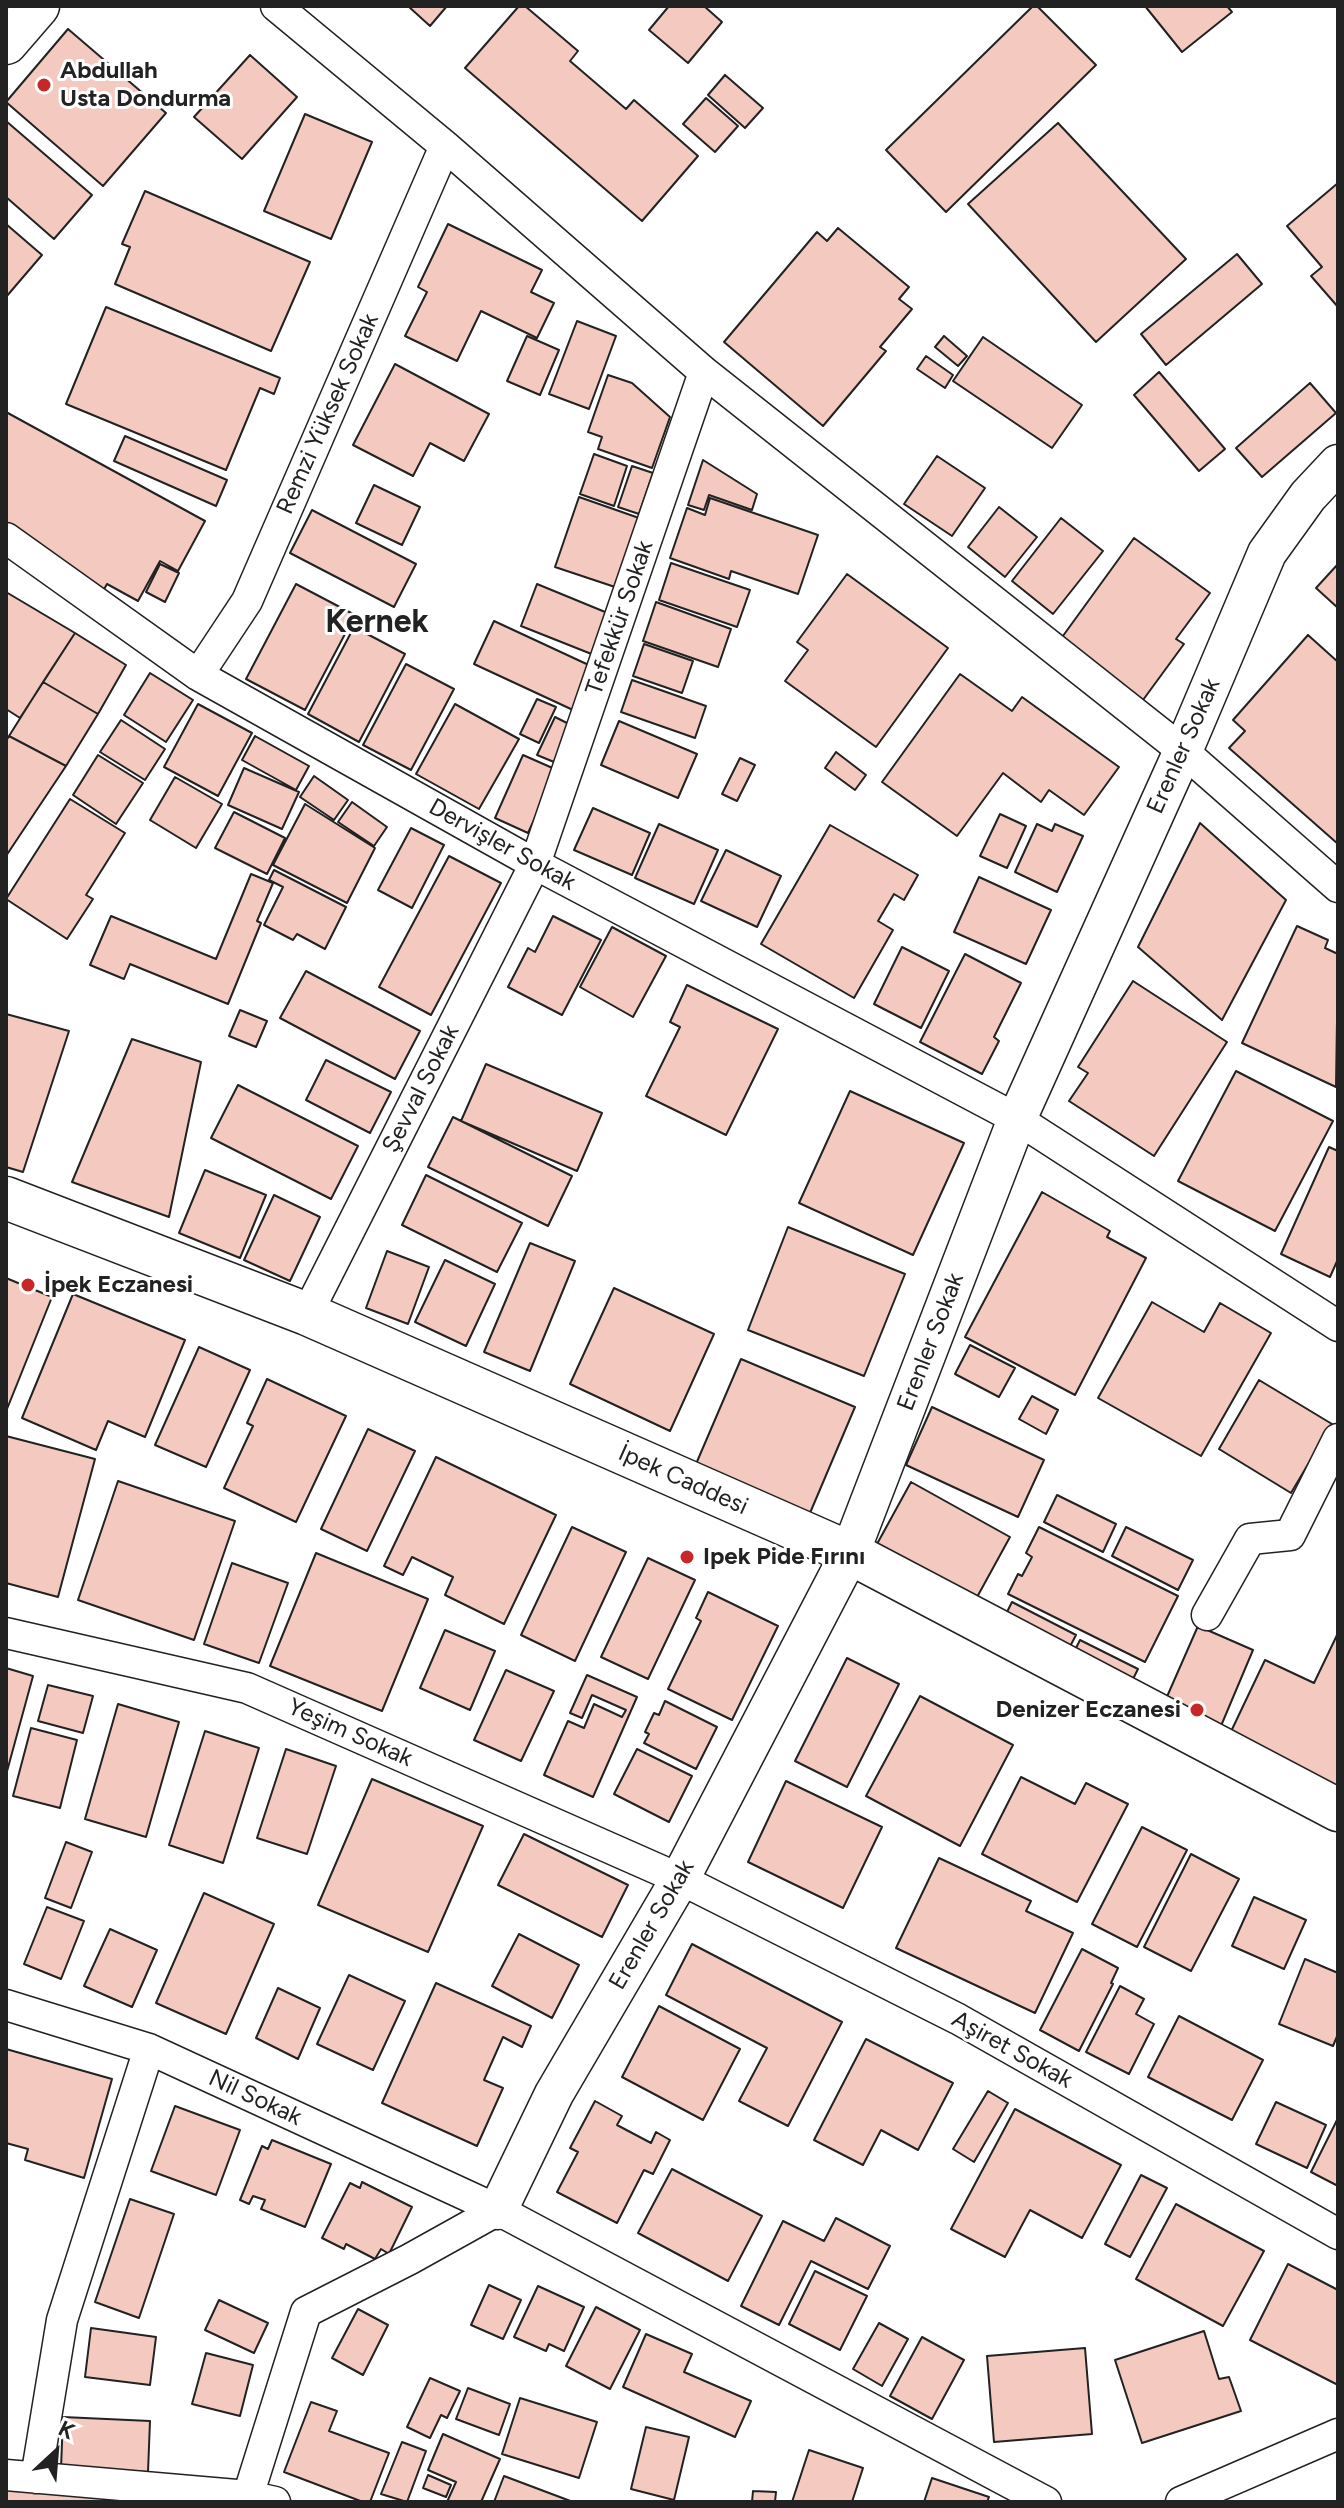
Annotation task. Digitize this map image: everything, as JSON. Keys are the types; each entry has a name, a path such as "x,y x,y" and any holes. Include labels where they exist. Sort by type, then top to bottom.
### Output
{"main road":[{"path":"6,43 38,6"},
{"name":"İpek Caddesi","path":"6,1198 307,1314 850,1553 1338,1810"}],"street":[{"path":"276,6 445,146 704,372 1183,751 1338,887"},
{"name":"Remzi Yüksek Sokak","path":"198,675 247,601 445,146"},
{"name":"Tefekkür Sokak","path":"535,864 704,372"},
{"name":"Erenler Sokak","path":"498,2210 554,2094 680,1879 850,1553 1017,1119 1183,751 1267,553 1308,496 1338,464"},
{"name":"Dervişler Sokak","path":"6,538 198,675 535,864 1017,1119 1338,1326"},
{"name":"Şevval Sokak","path":"307,1314 535,864"},
{"path":"1207,1615 1250,1539 1290,1535 1338,1439"},
{"name":"Yeşim Sokak","path":"6,1633 247,1688 680,1879"},
{"name":"Aşiret Sokak","path":"680,1879 958,2019 1338,2234"},
{"name":"Nil Sokak","path":"6,2005 149,2049 498,2210 1046,2502"},
{"path":"36,2478 62,2320 149,2049"},
{"path":"6,2475 261,2499 306,2312 498,2210"},
{"path":"1181,2502 1338,2434"}],"building":[{"path":"408,6 447,6 430,26"},
{"path":"519,6 525,6 578,51 570,61 626,109 634,100 698,156 642,221 465,68"},
{"path":"669,6 704,6 722,22 688,63 649,30"},
{"path":"1033,6 1037,6 1096,65 946,212 886,150"},
{"path":"1145,6 1227,6 1232,12 1182,52"},
{"path":"68,29 166,113 103,186 6,102"},
{"path":"250,55 297,97 242,159 194,117"},
{"path":"725,75 763,108 745,128 708,95"},
{"path":"706,98 738,126 715,152 683,124"},
{"path":"305,114 372,142 331,239 264,211"},
{"path":"6,121 92,195 54,239 6,197"},
{"path":"1058,123 1186,259 1096,342 968,204"},
{"path":"1338,183 1338,307 1311,276 1322,267 1287,226"},
{"path":"145,191 310,262 271,351 115,284 130,247 122,244"},
{"path":"6,224 42,255 6,297"},
{"path":"448,224 542,270 531,292 554,303 537,338 481,311 457,361 405,336 427,292 418,287"},
{"path":"838,228 909,287 899,299 912,309 880,347 886,351 823,426 724,342 817,232 827,241"},
{"path":"1237,254 1262,284 1166,365 1141,334"},
{"path":"106,307 280,378 274,394 260,388 226,470 66,404"},
{"path":"577,321 616,336 589,409 549,394"},
{"path":"527,336 559,350 540,395 507,381"},
{"path":"944,336 967,356 958,366 935,347"},
{"path":"983,337 1082,405 1052,448 953,381"},
{"path":"926,356 953,375 945,388 917,369"},
{"path":"395,364 489,414 464,461 430,443 413,476 353,445"},
{"path":"1159,372 1225,449 1199,471 1134,395"},
{"path":"608,375 632,383 670,417 652,468 598,449 602,437 588,432"},
{"path":"1310,383 1336,413 1262,477 1236,448"},
{"path":"6,412 205,521 178,571 160,561 138,601 107,584 102,593 6,526"},
{"path":"125,436 227,480 216,506 114,461"},
{"path":"594,454 627,466 614,506 580,494"},
{"path":"937,456 985,488 952,536 904,504"},
{"path":"703,460 757,494 752,510 709,495 704,510 688,505"},
{"path":"632,466 653,473 639,514 618,507"},
{"path":"374,485 420,507 402,545 356,523"},
{"path":"579,497 639,518 615,587 555,567"},
{"path":"710,498 818,535 798,594 731,571 729,579 670,558 687,508 705,515"},
{"path":"999,507 1037,537 1005,577 968,547"},
{"path":"312,510 416,564 394,607 290,553"},
{"path":"1061,518 1103,551 1053,614 1012,581"},
{"path":"1134,538 1210,593 1176,639 1184,644 1143,700 1060,640"},
{"path":"671,563 750,590 737,627 659,600"},
{"path":"160,564 179,573 165,602 146,592"},
{"path":"1338,564 1338,608 1316,588"},
{"path":"847,574 948,648 876,747 785,681 808,650 797,642"},
{"path":"296,584 355,615 305,710 246,679"},
{"path":"537,584 610,614 594,655 521,626"},
{"path":"6,592 75,633 20,718 6,709"},
{"path":"656,602 731,629 718,667 643,641"},
{"path":"494,621 593,667 573,710 474,664"},
{"path":"354,627 405,654 359,742 308,714"},
{"path":"75,633 126,665 98,714 43,682"},
{"path":"1308,635 1338,662 1338,844 1229,748 1245,731 1233,720"},
{"path":"644,644 693,661 682,693 633,676"},
{"path":"406,664 454,689 411,770 363,745"},
{"path":"150,673 193,700 166,742 124,715"},
{"path":"960,674 1012,711 1022,697 1119,767 1084,815 1049,790 1041,802 1003,773 957,836 882,782"},
{"path":"632,680 706,706 695,738 621,712"},
{"path":"43,682 98,714 66,766 9,736"},
{"path":"537,699 556,707 539,743 520,734"},
{"path":"198,704 252,733 218,796 164,767"},
{"path":"455,704 519,739 479,809 416,774"},
{"path":"555,717 571,725 554,762 537,755"},
{"path":"121,720 165,749 145,780 100,752"},
{"path":"619,721 697,754 678,798 601,765"},
{"path":"9,736 66,766 6,856 6,741"},
{"path":"255,736 309,766 296,790 242,760"},
{"path":"836,752 866,775 855,790 825,768"},
{"path":"98,755 143,783 116,824 73,795"},
{"path":"523,755 557,770 528,833 495,818"},
{"path":"740,758 755,765 737,801 722,794"},
{"path":"244,768 299,792 282,829 228,805"},
{"path":"314,776 348,800 334,820 300,797"},
{"path":"175,777 222,804 196,848 150,820"},
{"path":"70,799 125,833 86,895 93,899 67,939 6,899"},
{"path":"352,802 387,827 374,846 338,822"},
{"path":"305,804 375,848 347,903 273,865"},
{"path":"593,808 650,833 632,875 574,850"},
{"path":"234,812 285,838 267,874 215,848"},
{"path":"1000,814 1026,826 1007,868 980,856"},
{"path":"1200,823 1286,900 1222,1020 1138,947"},
{"path":"659,824 718,850 694,904 635,878"},
{"path":"1037,824 1052,831 1055,824 1083,836 1057,892 1015,872"},
{"path":"830,825 918,875 904,900 894,894 878,921 893,930 854,998 761,944"},
{"path":"411,828 444,845 412,908 378,890"},
{"path":"726,850 781,876 757,927 701,901"},
{"path":"449,856 501,883 431,1015 379,987"},
{"path":"274,870 346,907 325,949 297,934 293,940 264,925 283,887 269,880"},
{"path":"251,874 273,883 257,921 261,923 228,1004 130,964 124,979 90,965 111,916 216,959"},
{"path":"979,877 1051,910 1026,964 954,932"},
{"path":"553,916 601,940 562,1015 508,987 528,948 535,952"},
{"path":"1297,926 1328,940 1325,948 1338,954 1336,1087 1242,1043"},
{"path":"612,927 666,956 633,1017 580,987"},
{"path":"902,947 949,971 921,1028 874,1004"},
{"path":"965,954 1021,983 994,1037 999,1041 982,1074 920,1042"},
{"path":"306,971 420,1031 395,1079 280,1018"},
{"path":"1133,981 1227,1042 1154,1156 1069,1101 1088,1073 1078,1067"},
{"path":"687,985 778,1029 726,1135 646,1096 680,1027 670,1022"},
{"path":"240,1010 267,1021 256,1047 229,1036"},
{"path":"6,1014 69,1031 23,1172 6,1167"},
{"path":"132,1039 201,1062 169,1217 72,1182"},
{"path":"326,1060 391,1092 370,1133 306,1100"},
{"path":"486,1064 602,1113 577,1171 461,1121"},
{"path":"1236,1071 1333,1121 1275,1231 1178,1181"},
{"path":"238,1085 358,1146 331,1199 211,1138"},
{"path":"850,1091 964,1143 913,1255 799,1203"},
{"path":"453,1117 572,1176 548,1226 428,1167"},
{"path":"1329,1147 1338,1151 1338,1259 1330,1277 1281,1254"},
{"path":"205,1170 266,1195 240,1258 179,1233"},
{"path":"426,1175 522,1223 497,1272 402,1225"},
{"path":"1042,1192 1110,1231 1107,1237 1146,1258 1075,1395 965,1337"},
{"path":"274,1195 320,1217 290,1281 244,1260"},
{"path":"788,1227 905,1274 864,1376 748,1330"},
{"path":"530,1243 575,1261 530,1371 484,1352"},
{"path":"387,1251 429,1267 408,1324 366,1308"},
{"path":"445,1260 495,1284 466,1346 415,1322"},
{"path":"6,1278 52,1297 7,1409 6,1408"},
{"path":"614,1288 714,1334 670,1431 570,1384"},
{"path":"73,1294 185,1340 145,1437 108,1421 96,1450 22,1418"},
{"path":"1152,1302 1204,1332 1220,1303 1271,1333 1201,1456 1098,1398"},
{"path":"970,1345 1015,1368 999,1397 955,1374"},
{"path":"199,1347 250,1370 206,1467 155,1445"},
{"path":"741,1359 855,1407 810,1513 696,1464"},
{"path":"267,1379 346,1416 296,1522 224,1488 253,1426 247,1423"},
{"path":"1259,1380 1332,1424 1291,1493 1219,1449"},
{"path":"1032,1396 1058,1410 1046,1434 1019,1419"},
{"path":"932,1407 1044,1460 1018,1517 906,1465"},
{"path":"368,1429 415,1451 367,1551 321,1529"},
{"path":"6,1436 95,1459 58,1597 6,1583"},
{"path":"436,1457 556,1515 504,1624 445,1595 453,1577 412,1557 403,1575 384,1566"},
{"path":"118,1481 235,1521 194,1640 78,1600"},
{"path":"911,1482 1010,1537 976,1599 877,1544"},
{"path":"1057,1495 1116,1524 1103,1552 1044,1522"},
{"path":"572,1527 626,1552 575,1661 521,1635"},
{"path":"1039,1527 1178,1596 1145,1662 1008,1594 1018,1574 1022,1576 1032,1557 1026,1553"},
{"path":"1126,1527 1193,1560 1178,1590 1112,1556"},
{"path":"316,1553 428,1599 382,1711 270,1666"},
{"path":"648,1558 695,1580 648,1679 601,1657"},
{"path":"232,1563 288,1583 259,1663 204,1644"},
{"path":"708,1592 778,1626 732,1720 668,1689 701,1621 696,1618"},
{"path":"1012,1602 1076,1635 1064,1658 1000,1626"},
{"path":"1198,1626 1253,1650 1218,1733 1162,1708"},
{"path":"445,1630 495,1651 470,1710 420,1688"},
{"path":"1338,1633 1338,1786 1334,1793 1226,1742 1265,1660 1314,1683"},
{"path":"1080,1640 1138,1669 1127,1691 1069,1662"},
{"path":"847,1658 899,1684 847,1787 795,1761"},
{"path":"6,1668 33,1676 6,1775"},
{"path":"506,1670 554,1691 521,1761 474,1740"},
{"path":"587,1675 637,1697 593,1797 544,1775 568,1721 584,1728 594,1704 622,1717 626,1710 592,1695 582,1718 570,1713"},
{"path":"48,1685 93,1696 83,1733 38,1721"},
{"path":"920,1696 1013,1745 960,1846 866,1796"},
{"path":"665,1701 717,1727 696,1769 644,1743 649,1734 645,1732 654,1713 659,1715"},
{"path":"118,1704 179,1722 146,1837 85,1819"},
{"path":"31,1728 77,1740 60,1808 13,1796"},
{"path":"205,1731 259,1748 223,1863 169,1845"},
{"path":"286,1749 336,1766 307,1854 257,1838"},
{"path":"637,1749 692,1776 669,1822 614,1794"},
{"path":"1021,1777 1075,1804 1086,1783 1128,1804 1077,1902 982,1854"},
{"path":"372,1779 483,1826 428,1952 318,1905"},
{"path":"786,1781 882,1827 843,1908 748,1862"},
{"path":"1142,1827 1187,1850 1137,1947 1092,1924"},
{"path":"524,1834 628,1885 602,1937 498,1885"},
{"path":"66,1842 92,1852 71,1908 45,1898"},
{"path":"1191,1854 1239,1879 1191,1971 1144,1947"},
{"path":"939,1858 1031,1901 1026,1911 1073,1933 1035,2013 896,1948"},
{"path":"204,1893 274,1924 226,2034 156,2003"},
{"path":"1254,1897 1306,1920 1284,1969 1232,1946"},
{"path":"47,1907 84,1921 61,1979 24,1964"},
{"path":"110,1929 157,1950 132,2007 84,1986"},
{"path":"519,1934 579,1965 552,2018 492,1986"},
{"path":"692,1944 842,2022 788,2126 739,2101 767,2048 666,1995"},
{"path":"1082,1949 1118,1968 1079,2051 1040,2030"},
{"path":"1305,1959 1338,1973 1338,2034 1333,2046 1279,2024"},
{"path":"349,1975 405,2001 373,2070 317,2044"},
{"path":"436,1983 531,2026 522,2047 503,2037 484,2080 503,2088 477,2146 382,2103"},
{"path":"1120,1986 1144,1999 1136,2014 1154,2024 1129,2074 1086,2052"},
{"path":"278,1988 320,2008 298,2059 256,2038"},
{"path":"659,2006 740,2049 703,2120 622,2077"},
{"path":"1179,2016 1263,2060 1232,2120 1148,2077"},
{"path":"866,2039 953,2083 918,2150 881,2130 863,2165 814,2140"},
{"path":"6,2049 112,2079 84,2178 25,2160 28,2149 6,2143"},
{"path":"988,2091 1008,2103 974,2162 953,2149"},
{"path":"595,2101 622,2116 617,2125 651,2143 656,2132 670,2140 653,2174 644,2170 617,2223 557,2192 578,2152 570,2148"},
{"path":"1276,2102 1326,2125 1307,2168 1256,2144"},
{"path":"175,2106 240,2130 216,2195 151,2171"},
{"path":"1015,2109 1121,2165 1082,2238 1030,2210 1005,2257 951,2229"},
{"path":"1338,2118 1338,2186 1311,2172"},
{"path":"272,2140 331,2164 305,2227 261,2209 265,2200 253,2196 249,2204 240,2200 262,2146 268,2149"},
{"path":"672,2169 762,2216 728,2281 638,2233"},
{"path":"1141,2175 1167,2188 1130,2257 1105,2244"},
{"path":"362,2182 412,2207 389,2254 381,2249 375,2259 346,2244 344,2249 322,2238 350,2183 360,2188"},
{"path":"130,2199 174,2214 139,2318 95,2302"},
{"path":"1176,2204 1264,2251 1223,2326 1136,2279"},
{"path":"836,2218 890,2246 868,2289 811,2261 779,2325 741,2306 783,2221 824,2241"},
{"path":"1288,2264 1338,2290 1338,2385 1250,2340"},
{"path":"815,2271 867,2296 840,2350 789,2324"},
{"path":"489,2285 521,2300 503,2339 471,2325"},
{"path":"538,2286 584,2307 564,2351 549,2344 546,2351 514,2337"},
{"path":"219,2300 268,2323 254,2353 205,2330"},
{"path":"596,2307 640,2330 610,2389 566,2366"},
{"path":"358,2309 388,2325 363,2375 332,2358"},
{"path":"879,2323 908,2339 882,2386 853,2369"},
{"path":"91,2328 156,2337 150,2385 85,2377"},
{"path":"1204,2331 1219,2379 1229,2377 1241,2411 1142,2443 1115,2360"},
{"path":"646,2334 692,2354 684,2372 751,2401 735,2437 623,2387"},
{"path":"922,2337 964,2360 932,2419 890,2396"},
{"path":"1085,2348 1092,2434 994,2442 987,2356"},
{"path":"206,2353 253,2365 240,2416 192,2404"},
{"path":"430,2378 460,2391 447,2418 441,2415 430,2438 407,2427"},
{"path":"468,2388 510,2404 499,2435 456,2419"},
{"path":"520,2398 597,2422 579,2478 502,2454"},
{"path":"311,2402 337,2411 329,2431 389,2453 370,2502 284,2472"},
{"path":"63,2417 150,2421 148,2472 61,2468"},
{"path":"646,2427 689,2437 674,2500 631,2489"},
{"path":"443,2434 500,2459 481,2502 447,2502 456,2482 428,2470"},
{"path":"402,2442 426,2451 407,2502 381,2494"},
{"path":"809,2450 863,2468 852,2502 792,2502"},
{"path":"428,2475 451,2485 446,2497 423,2488"},
{"path":"504,2476 573,2502 494,2502"},
{"path":"932,2478 989,2497 987,2502 924,2502"},
{"path":"6,2489 124,2496 124,2502 6,2502"},
{"path":"753,2491 776,2492 775,2502 752,2502"}],"place":[{"name":"Abdullah Usta Dondurma","path":"44,85"},
{"name":"İpek Eczanesi","path":"28,1285"},
{"name":"Ipek Pide Fırını","path":"687,1557"},
{"name":"Denizer Eczanesi","path":"1197,1710"}],"district":[{"name":"Kernek","path":"377,623"}]}
